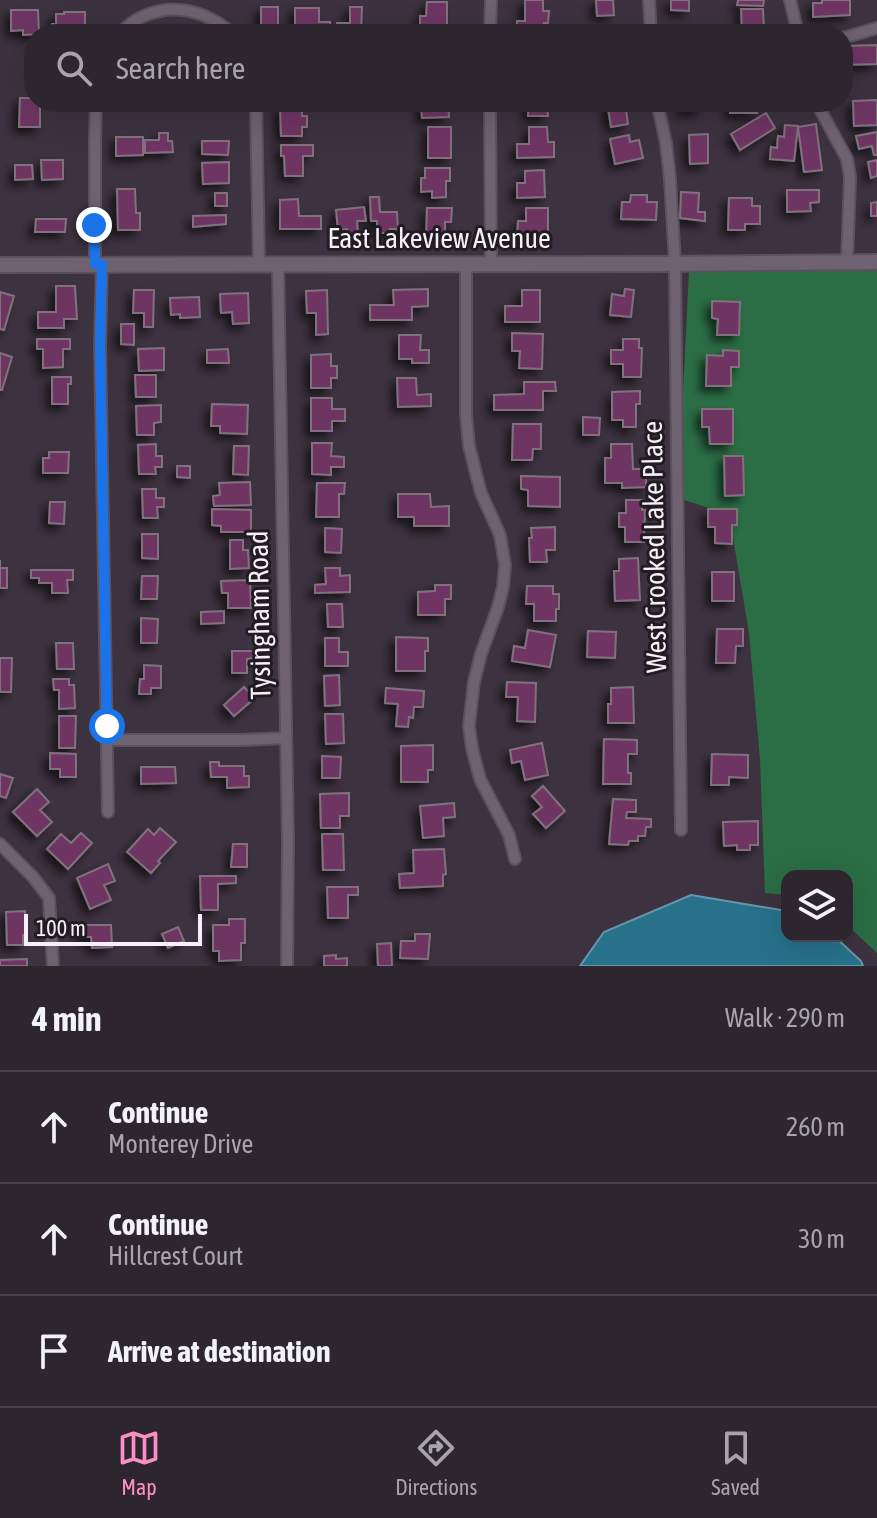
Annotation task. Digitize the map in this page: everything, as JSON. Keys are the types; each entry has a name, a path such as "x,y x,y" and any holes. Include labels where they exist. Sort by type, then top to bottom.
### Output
{"street":[{"path":"490,24 491,0"},
{"path":"649,0 650,24"},
{"path":"790,0 796,24"},
{"path":"131,24 173,4 218,24"},
{"path":"853,35 877,28"},
{"path":"96,112 94,156 108,812"},
{"path":"256,112 259,263"},
{"path":"490,112 491,264"},
{"name":"West Crooked Lake Place","path":"659,112 670,179 675,264 681,830"},
{"path":"821,112 847,159 850,177 847,262"},
{"name":"East Lakeview Avenue","path":"0,265 877,262"},
{"name":"Tysingham Road","path":"278,264 288,841 287,966"},
{"path":"466,264 466,414 469,446 481,493 500,535 505,565 498,607 474,682 469,726 480,779 509,835 515,859"},
{"path":"107,740 285,738"},
{"path":"0,844 49,898 53,966"}],"green space":[{"path":"877,268 877,953 853,931 853,870 781,870 781,894 765,893 760,760 749,633 731,526 718,511 678,498 689,270"}],"water":[{"path":"691,895 781,910 781,942 840,942 863,966 580,966 604,932"}],"building":[{"path":"525,0 543,0 543,11 549,11 548,23 517,24 517,21 525,21"},
{"path":"596,0 613,0 614,15 597,16"},
{"path":"671,0 689,0 689,11 671,10"},
{"path":"738,0 764,0 763,6 737,5"},
{"path":"822,0 850,0 850,15 813,17 813,3 822,3"},
{"path":"427,2 447,2 447,24 420,24 420,16 426,16"},
{"path":"261,7 278,7 278,24 261,24"},
{"path":"350,7 362,7 361,24 337,24 350,23"},
{"path":"295,8 319,8 319,22 330,22 330,24 295,24"},
{"path":"741,9 763,9 764,24 742,24"},
{"path":"11,10 38,10 39,24 24,24 24,35 23,30 11,31"},
{"path":"85,12 85,24 56,24 56,14"},
{"path":"877,45 877,64 853,65 853,46"},
{"path":"20,98 24,98 24,112 40,112 40,127 19,127"},
{"path":"877,100 877,125 854,126 853,101"},
{"path":"280,112 302,112 302,116 307,116 307,127 302,127 302,136 281,136"},
{"path":"422,112 449,112 449,117 422,118"},
{"path":"528,112 548,112 548,116 528,116"},
{"path":"609,112 626,112 628,124 611,127"},
{"path":"766,113 775,128 740,150 731,134"},
{"path":"816,124 822,170 804,172 798,127"},
{"path":"785,125 798,126 794,161 770,159 771,147 777,148 778,136 784,137"},
{"path":"428,127 451,127 451,158 428,158"},
{"path":"529,127 547,127 548,142 554,142 554,157 517,158 517,144 529,144"},
{"path":"877,132 877,155 874,155 872,146 859,149 856,136"},
{"path":"159,133 168,133 173,152 145,153 145,140 159,140"},
{"path":"708,134 708,163 690,164 689,135"},
{"path":"629,135 630,142 639,140 643,158 615,164 610,139"},
{"path":"116,137 143,137 143,155 116,156"},
{"path":"202,141 229,141 228,155 202,154"},
{"path":"281,145 313,145 313,156 303,156 303,176 285,176"},
{"path":"41,160 63,160 63,179 42,180"},
{"path":"877,160 877,176 871,178 868,162"},
{"path":"229,162 229,183 203,184 202,163"},
{"path":"15,165 32,165 33,179 15,180"},
{"path":"425,168 450,168 446,197 432,198 432,191 421,192"},
{"path":"544,170 545,197 517,198 517,183 525,183 525,171"},
{"path":"117,189 135,189 140,230 118,230"},
{"path":"787,190 819,190 819,202 810,203 811,211 787,212"},
{"path":"681,192 699,193 698,212 705,212 705,221 680,218"},
{"path":"215,193 227,193 227,206 215,206"},
{"path":"631,195 647,195 647,202 657,202 656,220 621,219 622,202 630,202"},
{"path":"370,197 379,197 380,212 397,212 398,229 390,229 390,233 377,233 377,221 371,221"},
{"path":"729,198 752,198 752,206 760,206 760,224 745,224 745,230 728,230"},
{"path":"298,199 299,216 321,216 321,229 280,229 280,200"},
{"path":"877,202 877,216 871,216 871,203"},
{"path":"364,207 366,221 357,221 358,234 347,235 347,229 338,230 336,210"},
{"path":"427,208 452,208 451,222 445,222 445,239 426,238"},
{"path":"526,208 548,208 548,235 536,235 536,239 517,239 518,221 526,221"},
{"path":"226,215 226,224 193,227 193,216"},
{"path":"36,219 66,219 65,232 35,232"},
{"path":"56,286 75,286 77,319 64,319 64,328 38,328 38,312 56,312"},
{"path":"428,289 428,306 412,307 412,320 370,320 370,305 394,305 393,290"},
{"path":"625,289 634,290 631,317 610,315 612,294 624,296"},
{"path":"134,290 154,290 153,327 144,327 144,313 133,313"},
{"path":"327,290 328,334 316,335 316,313 307,313 306,291"},
{"path":"522,290 540,290 540,322 505,322 505,306 522,306"},
{"path":"0,292 14,296 4,330 0,329"},
{"path":"248,293 249,323 233,324 232,312 221,313 220,294"},
{"path":"199,297 200,317 171,315 170,298"},
{"path":"712,301 740,302 739,335 717,335 718,319 712,318"},
{"path":"121,324 134,324 134,345 121,344"},
{"path":"512,333 543,334 542,369 519,368 520,351 512,351"},
{"path":"399,335 421,335 420,350 429,350 429,363 399,359"},
{"path":"37,339 70,339 70,349 63,349 63,367 43,368 43,349 37,349"},
{"path":"623,339 639,339 639,348 642,348 641,377 623,377 623,364 611,364 611,350 623,350"},
{"path":"164,348 164,370 139,371 138,349"},
{"path":"228,349 229,363 207,363 207,350"},
{"path":"723,350 739,351 739,367 731,367 731,386 706,386 707,355 723,356"},
{"path":"0,353 12,357 2,390 0,390"},
{"path":"331,354 331,366 337,366 337,378 331,378 331,388 311,388 311,355"},
{"path":"135,375 156,375 156,397 136,397"},
{"path":"52,377 71,377 68,404 52,404"},
{"path":"397,378 416,378 417,395 431,394 431,406 398,407"},
{"path":"524,382 555,382 556,391 543,391 543,410 494,410 494,395 524,394"},
{"path":"640,391 640,404 636,404 636,427 623,427 623,420 612,420 612,392"},
{"path":"311,398 332,398 332,409 345,409 345,421 332,421 332,431 311,431"},
{"path":"212,404 248,405 247,434 220,433 220,426 211,426"},
{"path":"161,405 161,422 154,423 154,435 137,435 136,406"},
{"path":"702,409 733,409 733,444 710,444 709,427 702,427"},
{"path":"583,417 600,418 599,435 583,435"},
{"path":"513,424 541,424 541,449 533,449 532,460 512,460"},
{"path":"312,443 332,443 331,456 344,457 344,467 331,467 331,475 312,474"},
{"path":"156,444 156,456 162,456 162,467 155,467 156,474 139,474 138,445"},
{"path":"611,444 632,444 633,469 646,469 646,487 622,488 622,483 605,483 605,458 611,458"},
{"path":"234,446 249,446 248,475 233,474"},
{"path":"49,452 69,452 68,473 43,473 43,458 49,458"},
{"path":"724,456 743,456 744,495 725,496"},
{"path":"177,466 190,466 190,478 177,477"},
{"path":"521,476 560,477 560,507 528,506 528,490 521,489"},
{"path":"250,482 251,505 214,506 213,496 220,495 219,483"},
{"path":"317,483 345,483 344,494 339,494 339,517 316,517"},
{"path":"142,489 156,489 156,498 164,498 164,507 157,507 158,518 143,518"},
{"path":"398,494 430,494 431,507 449,506 449,526 414,526 414,517 398,517"},
{"path":"626,500 642,500 642,510 645,510 644,542 625,542 625,527 619,527 619,513 626,513"},
{"path":"50,502 65,502 64,524 49,523"},
{"path":"212,509 251,510 251,532 221,532 221,526 212,525"},
{"path":"708,509 737,509 737,525 732,525 732,544 715,543 715,527 708,527"},
{"path":"555,527 555,550 546,550 547,562 530,562 531,528"},
{"path":"325,528 342,529 341,553 325,552"},
{"path":"142,534 158,534 158,559 142,558"},
{"path":"230,540 243,540 243,550 248,550 249,568 230,569"},
{"path":"638,558 640,600 615,601 614,571 619,571 619,559"},
{"path":"0,568 7,568 7,588 0,588"},
{"path":"325,568 340,568 340,576 350,575 350,592 315,593 315,585 326,584"},
{"path":"31,570 73,570 73,580 67,580 68,593 52,593 52,583 39,583 39,578 31,578"},
{"path":"712,572 734,572 734,601 712,601"},
{"path":"142,576 158,576 157,599 141,599"},
{"path":"250,580 251,608 228,608 228,593 222,593 221,581"},
{"path":"435,585 451,585 451,599 445,599 445,615 418,615 418,592 435,591"},
{"path":"527,586 553,586 553,594 559,594 556,621 534,621 534,604 526,604"},
{"path":"327,604 342,604 343,627 328,627"},
{"path":"224,611 224,623 201,624 201,612"},
{"path":"141,618 158,619 157,643 141,643"},
{"path":"717,629 743,629 743,646 736,646 735,663 716,663"},
{"path":"528,630 556,635 550,667 512,661 514,646 525,648"},
{"path":"588,631 616,632 615,658 587,657"},
{"path":"396,637 428,638 425,671 396,671"},
{"path":"325,638 339,638 339,652 348,652 348,666 325,666"},
{"path":"56,643 73,643 74,669 57,669"},
{"path":"232,651 253,651 253,658 247,659 247,673 232,673"},
{"path":"0,658 12,658 11,692 0,692"},
{"path":"144,665 161,666 161,688 151,688 151,694 139,694"},
{"path":"339,675 340,705 325,706 324,676"},
{"path":"53,679 69,679 69,685 74,685 75,708 59,709 59,690 54,690"},
{"path":"507,682 536,683 535,722 517,721 518,697 506,697"},
{"path":"244,687 255,698 234,716 224,705"},
{"path":"633,687 634,723 608,723 611,688"},
{"path":"386,688 424,691 423,707 414,707 408,727 396,726 398,704 385,703"},
{"path":"325,714 343,714 344,743 326,744"},
{"path":"59,716 76,716 75,748 59,748"},
{"path":"604,739 637,740 637,754 628,754 631,784 603,784"},
{"path":"542,743 548,775 525,780 521,761 512,763 510,750"},
{"path":"433,745 433,770 428,770 428,782 401,782 401,746"},
{"path":"50,753 76,754 76,777 60,777 60,769 50,769"},
{"path":"712,754 748,755 748,778 729,777 729,785 711,785"},
{"path":"322,756 341,757 340,778 322,778"},
{"path":"210,762 219,762 219,766 244,766 244,776 249,776 249,787 227,788 227,777 211,777"},
{"path":"141,767 175,767 176,783 141,784"},
{"path":"0,774 13,778 6,798 0,796"},
{"path":"543,786 565,811 546,828 533,814 542,807 532,796"},
{"path":"37,789 49,802 40,810 52,822 37,836 13,812"},
{"path":"349,793 349,816 340,816 340,828 321,828 320,794"},
{"path":"613,799 636,800 636,812 627,812 626,818 651,819 651,827 646,827 645,836 638,836 638,841 629,841 628,845 609,844"},
{"path":"454,803 455,817 443,818 444,836 423,838 420,806"},
{"path":"758,821 758,845 750,845 750,850 737,850 737,845 724,846 723,822"},
{"path":"160,828 176,842 151,873 127,852 148,829 154,835"},
{"path":"81,833 92,843 68,869 47,849 61,834 71,843"},
{"path":"322,834 343,834 344,870 323,870"},
{"path":"233,844 247,844 247,867 231,867"},
{"path":"444,849 446,874 443,875 443,886 400,888 399,874 414,873 413,850"},
{"path":"108,864 115,881 104,885 111,900 90,909 77,878"},
{"path":"200,876 236,876 236,883 218,884 218,910 201,910"},
{"path":"327,887 358,887 358,895 348,895 348,918 328,918"},
{"path":"25,911 26,935 23,935 23,945 7,945 6,912"},
{"path":"229,919 245,919 241,960 219,961 219,951 213,951 213,925 229,925"},
{"path":"82,925 111,925 112,947 92,948 91,937 82,937"},
{"path":"178,927 184,941 168,948 162,934"},
{"path":"415,934 430,934 428,959 400,958 401,941 415,941"},
{"path":"391,943 392,966 378,966 377,944"},
{"path":"336,955 336,959 347,958 347,966 324,966 324,956"},
{"path":"27,959 27,966 0,966 0,960"}],"route":[{"path":"94,225 95,264 102,264 100,345 107,726"}]}
